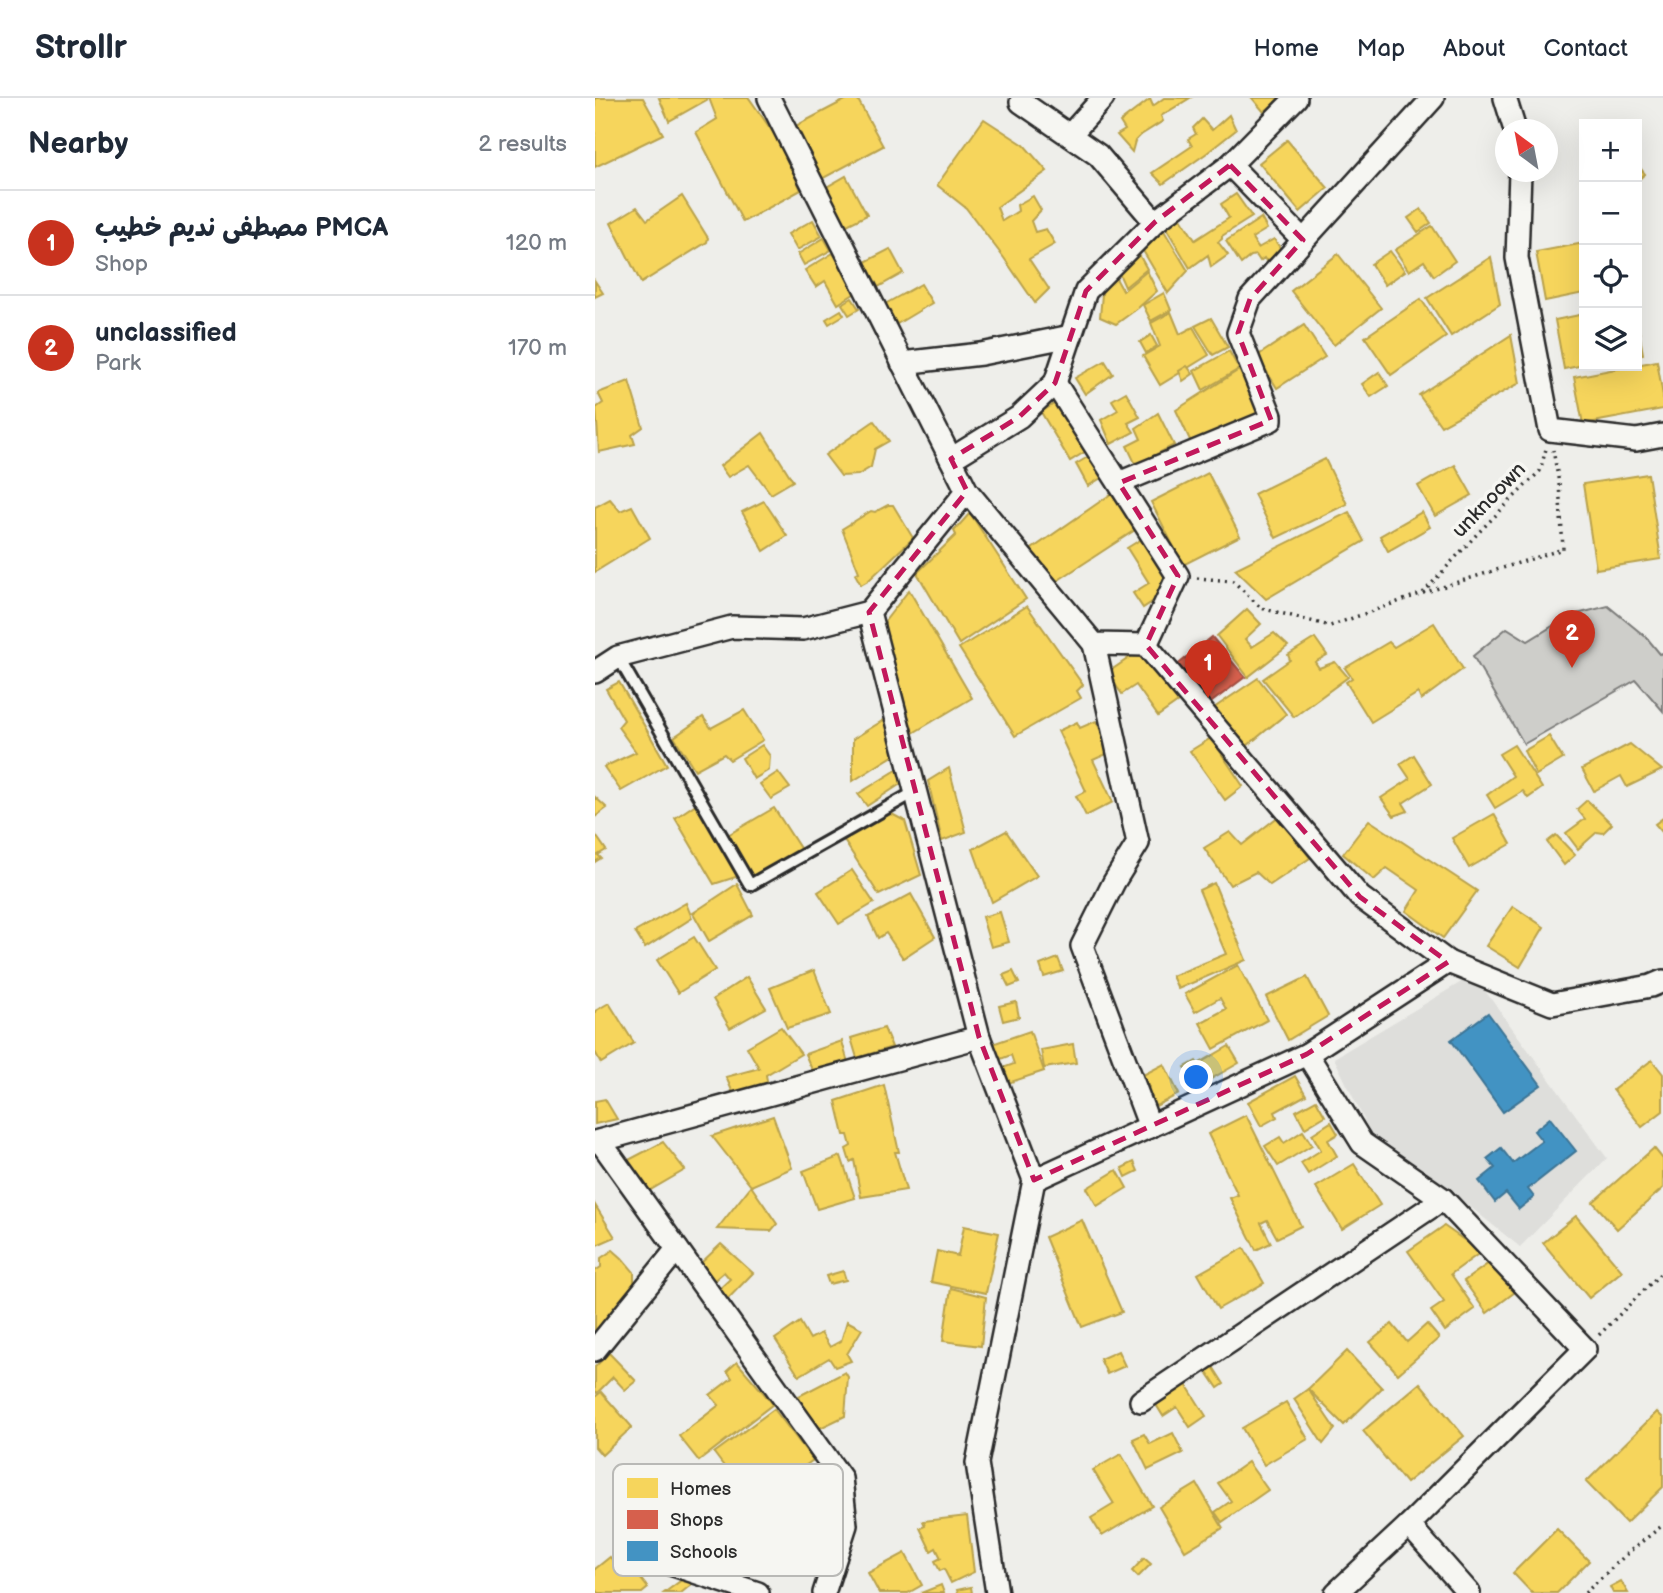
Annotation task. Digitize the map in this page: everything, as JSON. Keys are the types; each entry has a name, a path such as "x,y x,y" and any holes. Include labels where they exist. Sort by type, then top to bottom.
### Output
{"street":[{"path":"769,98 967,491 1094,644 1138,843 1114,881 1082,946 1150,1126"},
{"path":"1070,135 1103,98"},
{"path":"951,459 1019,417 1055,383 1086,291 1155,222 1230,165 1296,98"},
{"path":"1119,483 1271,420 1238,333 1250,299 1433,98"},
{"path":"1505,98 1512,119"},
{"path":"1021,102 1098,155 1155,222"},
{"path":"1230,165 1303,240"},
{"path":"1520,182 1517,258 1550,430 1636,440 1663,435"},
{"path":"902,363 981,354 1071,336"},
{"path":"1055,383 1178,576 1146,645"},
{"path":"595,671 618,657 732,627 803,629 869,612 967,491"},
{"path":"869,612 979,1037 1034,1180 977,1463 997,1593"},
{"path":"1094,644 1146,645 1360,897 1448,962 1552,1004 1659,987"},
{"path":"1034,1180 1307,1054 1448,962"},
{"path":"831,1464 597,1141 979,1037"},
{"path":"1307,1054 1363,1143 1443,1199 1585,1349 1409,1525 1336,1593"},
{"path":"1141,1401 1443,1199"},
{"path":"595,1350 677,1249"},
{"path":"843,1497 846,1525 843,1534"},
{"path":"1409,1525 1469,1593"},
{"path":"707,1576 758,1593"},
{"path":"824,1593 830,1576"}],"lane":[{"path":"618,657 750,885 915,792"}],"path":[{"name":"unknoown","path":"1423,593 1540,471 1550,430"},
{"name":"unknoown","path":"1178,576 1233,581 1261,608 1331,626 1423,593 1563,549 1559,483 1550,430"},
{"path":"1585,1349 1663,1271"},
{"path":"1585,1593 1663,1525"}],"highlighted area":[{"path":"1230,165 1303,240 1250,299 1238,333 1271,420 1119,483 1178,576 1146,645 1360,897 1448,962 1307,1054 1034,1180 979,1037 869,612 967,491 951,459 1019,417 1055,383 1086,291 1155,222"}],"shaded area":[{"path":"1608,606 1647,638 1660,654 1663,653 1663,711 1636,680 1524,744 1473,656 1507,628 1528,641 1569,616"},
{"path":"1463,981 1480,984 1607,1158 1520,1247 1427,1172 1370,1132 1334,1058"}],"building: Homes":[{"path":"595,98 643,98 663,134 595,167"},
{"path":"659,98 710,98 669,121"},
{"path":"709,98 749,98 777,138 801,190 743,222 696,132 717,119"},
{"path":"849,98 857,98 883,146 818,181 790,129"},
{"path":"1164,98 1190,98 1161,116 1163,121 1135,141 1132,152 1117,135 1125,130 1120,122 1150,99 1153,106"},
{"path":"1252,98 1280,98 1264,112"},
{"path":"1229,115 1236,130 1207,153 1163,184 1152,173 1192,146 1188,139 1196,134 1193,128 1202,119 1212,130"},
{"path":"984,119 1024,145 1047,171 997,207 1002,221 1018,211 1017,205 1033,196 1041,210 1031,221 1035,232 1046,229 1055,244 1029,259 1049,289 1035,303 966,208 937,185"},
{"path":"1287,140 1328,188 1300,212 1259,163"},
{"path":"846,176 867,215 845,226 825,188"},
{"path":"1236,194 1252,217 1222,236 1218,242 1228,255 1211,267 1208,255 1190,268 1165,226 1179,215 1195,240 1229,218 1221,204"},
{"path":"682,196 708,238 707,242 641,283 611,223 637,207 647,220"},
{"path":"1421,209 1431,223 1418,232 1408,218"},
{"path":"1261,218 1267,229 1252,238 1258,248 1274,239 1283,252 1266,261 1264,258 1260,261 1256,255 1251,256 1241,264 1226,241"},
{"path":"813,220 822,236 797,250 788,234"},
{"path":"1432,226 1455,261 1434,276 1424,261 1409,271 1395,250"},
{"path":"1163,229 1188,271 1168,293 1142,249"},
{"path":"824,238 831,250 804,265 798,254"},
{"path":"1579,244 1579,294 1545,301 1536,252"},
{"path":"890,249 903,273 878,287 865,262"},
{"path":"1137,251 1147,269 1125,287 1117,269"},
{"path":"1390,251 1405,271 1385,285 1371,264"},
{"path":"833,253 857,292 838,304 825,281 816,287 805,270"},
{"path":"1338,254 1381,308 1334,345 1291,291"},
{"path":"1491,257 1500,304 1451,336 1427,298"},
{"path":"1147,271 1157,291 1116,324 1100,317 1103,282 1113,273 1123,291"},
{"path":"595,281 603,293 595,297"},
{"path":"921,284 932,303 897,324 885,304"},
{"path":"1164,293 1171,310 1151,321 1143,305"},
{"path":"852,298 859,309 849,315 842,304"},
{"path":"1421,299 1446,337 1391,375 1365,337"},
{"path":"841,310 844,315 829,324 826,319"},
{"path":"1171,312 1180,334 1193,327 1209,355 1160,385 1143,356 1160,346 1151,323"},
{"path":"1579,315 1579,366 1564,369 1555,320"},
{"path":"1211,318 1228,347 1213,355 1195,326"},
{"path":"1304,325 1325,357 1277,388 1257,356"},
{"path":"1151,335 1157,346 1146,353 1140,342"},
{"path":"1511,335 1520,383 1441,426 1419,395"},
{"path":"1229,351 1239,369 1203,390 1194,371"},
{"path":"1105,361 1113,374 1085,394 1075,378"},
{"path":"1657,361 1663,409 1583,424 1574,377 1605,371 1642,371 1642,364"},
{"path":"1187,366 1193,374 1183,381 1179,371"},
{"path":"1239,370 1268,420 1195,451 1176,410"},
{"path":"1379,372 1388,386 1371,397 1362,384"},
{"path":"629,381 643,427 632,435 635,444 599,452 596,408 603,403 598,393"},
{"path":"1126,392 1140,417 1128,423 1134,432 1111,444 1101,420 1118,410 1112,400"},
{"path":"1059,401 1088,450 1070,461 1041,412"},
{"path":"1158,413 1174,445 1136,465 1127,446 1141,439 1136,428"},
{"path":"874,421 889,441 875,449 871,467 858,475 841,476 825,455"},
{"path":"763,433 793,481 771,494 749,465 728,477 720,466"},
{"path":"1093,454 1106,475 1088,486 1076,464"},
{"path":"1325,459 1347,504 1276,538 1254,494"},
{"path":"1455,465 1472,495 1435,516 1418,486"},
{"path":"1208,473 1240,536 1183,565 1151,502"},
{"path":"1648,474 1661,559 1596,569 1583,484"},
{"path":"1111,494 1138,528 1054,583 1029,551"},
{"path":"610,499 620,511 632,506 650,538 595,572 595,507"},
{"path":"764,501 787,536 764,551 742,512"},
{"path":"893,505 913,538 861,585 855,574 859,572 842,529 871,511 875,512"},
{"path":"1349,512 1364,541 1266,599 1235,569"},
{"path":"1422,512 1430,527 1388,551 1380,536"},
{"path":"970,513 1026,599 959,644 917,573 956,535 954,531"},
{"path":"1143,538 1169,579 1161,584 1167,592 1143,608 1133,593 1149,583 1127,548"},
{"path":"909,590 972,698 913,733 885,634 885,621"},
{"path":"1027,606 1083,685 1077,691 1081,698 1015,736 959,648"},
{"path":"1247,609 1261,624 1245,639 1252,647 1274,633 1288,646 1248,677 1217,636"},
{"path":"1434,623 1463,669 1421,700 1418,693 1371,722 1346,682 1352,678 1345,668 1389,642 1394,647"},
{"path":"1315,638 1327,655 1315,662 1319,668 1335,662 1348,677 1294,717 1263,679 1290,660 1288,655"},
{"path":"1142,649 1178,702 1158,716 1136,685 1122,694 1107,673"},
{"path":"1258,678 1286,714 1242,750 1211,710"},
{"path":"619,682 667,765 621,791 604,767 636,752 618,727 624,720 606,689"},
{"path":"744,710 763,740 730,760 724,754 695,770 674,737 703,717 711,728"},
{"path":"884,720 899,752 853,781 853,739"},
{"path":"1096,721 1111,752 1093,760 1113,802 1086,816 1076,796 1086,791 1058,731 1077,722 1080,728"},
{"path":"1549,736 1563,759 1536,775 1524,751"},
{"path":"1211,738 1243,786 1225,800 1190,751"},
{"path":"1630,744 1662,770 1627,787 1621,776 1594,791 1582,769"},
{"path":"762,745 770,756 769,770 754,779 742,758"},
{"path":"1514,745 1542,788 1528,798 1523,791 1495,808 1487,795 1513,776 1499,754"},
{"path":"1414,755 1432,784 1403,803 1408,811 1394,816 1381,798 1410,779 1400,764"},
{"path":"900,768 905,781 867,806 858,794"},
{"path":"949,768 966,832 942,841 928,781"},
{"path":"778,772 790,788 771,799 760,784"},
{"path":"595,797 607,808 595,817"},
{"path":"1587,800 1612,824 1603,833 1597,832 1578,849 1566,833 1585,819 1577,809"},
{"path":"696,804 739,876 714,884 675,818"},
{"path":"774,808 803,853 752,881 726,836"},
{"path":"888,812 905,821 921,875 879,895 843,839"},
{"path":"1494,814 1511,844 1469,868 1452,838"},
{"path":"1279,816 1310,858 1270,885 1256,872 1230,885 1204,848 1230,832 1242,845"},
{"path":"1663,818 1663,833 1655,824"},
{"path":"1369,820 1477,891 1443,938 1406,911 1419,890 1387,868 1374,880 1343,854"},
{"path":"1006,831 1037,876 992,902 973,849"},
{"path":"595,834 606,850 598,855 601,858 595,862"},
{"path":"1556,835 1575,855 1564,865 1547,842"},
{"path":"852,870 874,903 839,924 818,892"},
{"path":"1214,883 1246,960 1178,989 1172,976 1226,954 1199,890"},
{"path":"737,884 753,915 709,941 693,913"},
{"path":"911,894 935,937 903,958 886,933 878,938 868,917"},
{"path":"686,903 692,918 645,948 635,932"},
{"path":"1513,906 1544,927 1520,967 1486,946"},
{"path":"1000,912 1009,942 991,947 982,917"},
{"path":"694,937 715,970 678,993 657,960"},
{"path":"1058,958 1063,971 1044,977 1040,965"},
{"path":"1238,965 1267,1020 1214,1049 1200,1023 1226,1009 1220,998 1195,1012 1185,994"},
{"path":"814,970 831,1014 787,1028 770,988"},
{"path":"1013,971 1019,983 1009,987 1003,975"},
{"path":"747,977 766,1008 730,1028 713,999"},
{"path":"1307,977 1328,1016 1288,1040 1266,997"},
{"path":"1016,1002 1019,1017 1003,1021 999,1006"},
{"path":"609,1003 634,1043 601,1063 595,1052 595,1011"},
{"path":"781,1027 801,1054 766,1075 768,1086 733,1093 726,1077 759,1068 747,1047"},
{"path":"884,1028 892,1047 857,1058 851,1038"},
{"path":"1030,1031 1044,1071 1005,1084 1000,1069 1014,1064 1011,1055 998,1060 992,1044"},
{"path":"842,1041 848,1063 813,1072 805,1054"},
{"path":"1073,1044 1076,1063 1044,1068 1041,1050"},
{"path":"1229,1046 1239,1063 1209,1080 1200,1063"},
{"path":"1652,1060 1663,1074 1663,1111 1642,1127 1613,1090"},
{"path":"1196,1061 1207,1079 1196,1085 1185,1067"},
{"path":"1164,1064 1179,1094 1150,1109 1141,1091 1149,1087 1143,1075"},
{"path":"1295,1076 1306,1095 1275,1112 1277,1117 1261,1126 1248,1102"},
{"path":"884,1085 899,1152 895,1152 906,1190 861,1197 854,1160 850,1162 846,1149 851,1146 848,1135 844,1135 836,1101"},
{"path":"605,1099 617,1119 595,1124 595,1101"},
{"path":"1316,1100 1325,1116 1305,1128 1296,1111"},
{"path":"1246,1115 1301,1226 1277,1238 1267,1220 1261,1223 1271,1243 1256,1250 1230,1198 1238,1195 1208,1134"},
{"path":"773,1116 792,1168 751,1186 712,1136"},
{"path":"1331,1122 1338,1134 1328,1140 1337,1156 1308,1174 1301,1163 1321,1150 1312,1134"},
{"path":"1303,1131 1312,1145 1278,1166 1265,1146 1280,1137 1284,1143"},
{"path":"663,1142 685,1170 640,1196 623,1163"},
{"path":"1654,1148 1663,1159 1663,1188 1617,1229 1593,1202"},
{"path":"841,1156 855,1198 817,1209 803,1171"},
{"path":"1134,1162 1138,1171 1126,1177 1122,1168"},
{"path":"1354,1164 1380,1205 1342,1229 1316,1187"},
{"path":"1117,1170 1127,1188 1097,1206 1087,1188"},
{"path":"751,1186 777,1224 771,1231 717,1229"},
{"path":"595,1205 615,1237 597,1245 595,1242"},
{"path":"1576,1216 1622,1271 1589,1298 1543,1243"},
{"path":"1082,1220 1122,1312 1082,1327 1045,1237"},
{"path":"964,1226 999,1233 986,1293 931,1282 937,1251 958,1256"},
{"path":"1444,1226 1481,1252 1451,1274 1475,1309 1445,1331 1431,1311 1444,1302 1408,1251"},
{"path":"721,1244 753,1273 723,1304 715,1293 730,1279 724,1272 711,1283 699,1265"},
{"path":"1244,1248 1264,1283 1218,1309 1198,1274"},
{"path":"613,1250 634,1272 637,1289 595,1336 595,1271 601,1267 601,1258"},
{"path":"1496,1258 1519,1289 1487,1313 1464,1281"},
{"path":"843,1271 846,1280 829,1284 826,1276"},
{"path":"951,1288 986,1297 981,1346 943,1341"},
{"path":"847,1321 862,1329 847,1354 851,1361 835,1367 829,1358 799,1376 775,1339 800,1322 810,1339 821,1333 830,1347 841,1341"},
{"path":"1392,1324 1407,1342 1427,1324 1439,1338 1398,1374 1370,1342"},
{"path":"1118,1351 1125,1366 1107,1374 1100,1359"},
{"path":"1347,1351 1382,1388 1344,1425 1308,1389"},
{"path":"609,1353 636,1381 625,1390 613,1377 597,1393 595,1367"},
{"path":"737,1362 773,1404 699,1461 679,1436 719,1405 710,1395 732,1378 727,1371"},
{"path":"1210,1362 1224,1384 1218,1388 1203,1366"},
{"path":"845,1372 848,1377 845,1416 816,1430 797,1397"},
{"path":"1182,1378 1206,1416 1190,1427 1177,1407 1163,1416 1152,1398"},
{"path":"1420,1383 1464,1436 1406,1483 1363,1431"},
{"path":"1308,1389 1335,1429 1323,1444 1294,1399"},
{"path":"601,1392 632,1427 602,1455 595,1447 595,1397"},
{"path":"1286,1402 1308,1439 1264,1465 1242,1428"},
{"path":"774,1409 813,1460 808,1464 722,1464 714,1453"},
{"path":"1657,1412 1663,1418 1663,1487 1626,1523 1586,1482"},
{"path":"1173,1433 1183,1453 1148,1470 1133,1439 1144,1434 1150,1444"},
{"path":"1121,1454 1152,1506 1102,1536 1091,1518 1114,1504 1093,1470"},
{"path":"1248,1462 1268,1490 1222,1522 1215,1512 1231,1501 1218,1483"},
{"path":"1197,1484 1223,1528 1185,1551 1159,1507"},
{"path":"967,1516 974,1572 951,1583 944,1569 940,1571 935,1561 941,1558 936,1548 931,1551 920,1528 925,1526 923,1521"},
{"path":"1557,1529 1589,1561 1557,1593 1532,1593 1513,1573"},
{"path":"905,1553 922,1585 908,1593 879,1593 868,1573"},
{"path":"610,1557 613,1561 613,1576 638,1576 648,1588 642,1593 599,1593 595,1588 595,1569"},
{"path":"1144,1558 1151,1564 1138,1577 1132,1571"},
{"path":"683,1579 692,1584 681,1593 664,1593"},
{"path":"1621,1581 1628,1593 1613,1593 1610,1587"},
{"path":"941,1585 944,1593 921,1593"},
{"path":"971,1587 972,1593 958,1593 957,1590"}],"building: Shops":[{"path":"1212,637 1245,677 1205,707 1175,667"}],"building: Schools":[{"path":"1488,1013 1541,1085 1503,1112 1451,1040"},
{"path":"1550,1118 1576,1151 1528,1189 1534,1197 1519,1209 1506,1193 1495,1202 1479,1181 1495,1168 1487,1159 1501,1148 1513,1163 1542,1141 1534,1131"}],"place":[{"name":"unclassified","path":"1572,668"},
{"name":"مصطفى نديم خطيب PMCA","path":"1208,698"}]}
